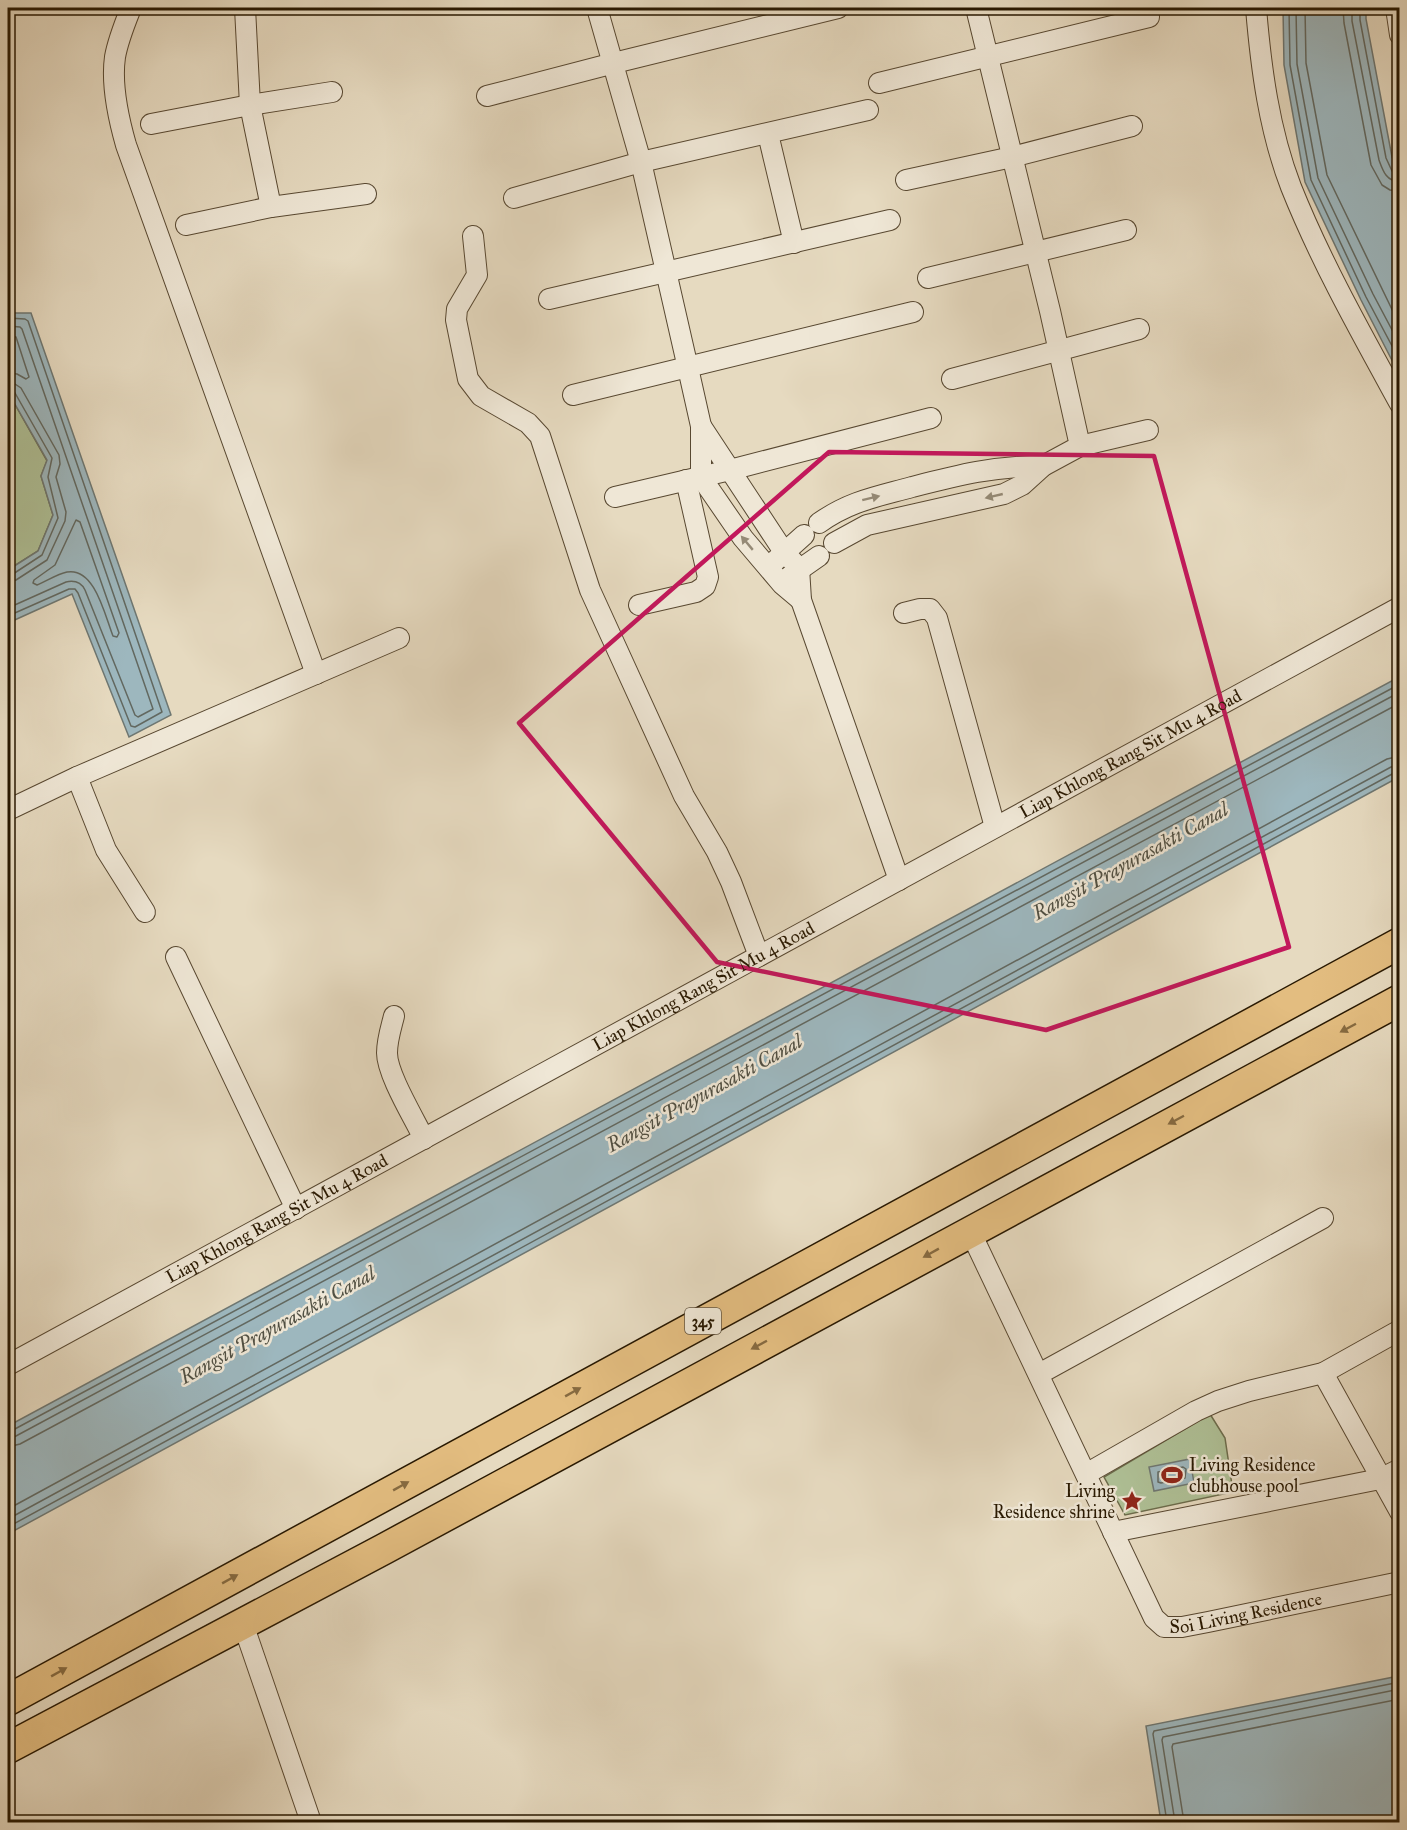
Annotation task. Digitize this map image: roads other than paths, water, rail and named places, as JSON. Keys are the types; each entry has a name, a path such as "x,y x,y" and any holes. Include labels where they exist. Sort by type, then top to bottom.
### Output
{"main road":[{"name":"345","path":"8,1700 1400,943"},
{"path":"8,1748 243,1624 1400,1000"},
{"path":"985,1168 1007,1211"}],"street":[{"path":"131,8 116,54 113,74 120,124 316,674"},
{"path":"245,8 250,105 271,207"},
{"path":"597,8 641,162 701,426 784,552 799,568 801,600 899,880"},
{"path":"487,96 838,8"},
{"path":"976,8 1080,446"},
{"path":"1256,8 1261,65 1274,130 1290,185 1327,270 1400,404"},
{"path":"1395,8 1400,35"},
{"path":"879,83 1149,17"},
{"path":"151,124 332,92"},
{"path":"514,198 641,162 868,110"},
{"path":"906,180 1012,157 1132,126"},
{"path":"768,134 794,243"},
{"path":"186,225 271,207 366,194"},
{"path":"549,299 890,220"},
{"path":"928,278 1126,230"},
{"path":"473,236 477,275 457,309 456,320 468,379 481,396 528,423 540,436 590,590 684,796 717,852 731,882 759,956"},
{"path":"573,395 913,312"},
{"path":"952,379 1139,329"},
{"path":"615,496 730,471 931,418"},
{"path":"639,605 696,592 705,586 708,577 694,478 701,426"},
{"path":"782,584 799,568 826,549 867,525 1004,494 1022,485 1043,466 1080,446 1148,430"},
{"path":"768,566 838,509 860,501 974,471 1009,466 1043,466"},
{"path":"694,478 782,584 801,600"},
{"name":"Liap Khlong Rang Sit Mu 4 Road","path":"8,1365 1400,607"},
{"path":"904,612 930,609 937,618 995,827"},
{"path":"8,810 77,777 399,638"},
{"path":"77,777 105,850 144,912"},
{"path":"176,957 296,1209"},
{"path":"394,1016 387,1056 393,1077 424,1138"},
{"path":"1039,1374 1323,1218"},
{"name":"Soi Living Residence","path":"970,1231 1154,1618 1164,1627 1182,1627 1400,1582"},
{"path":"1086,1474 1196,1411 1249,1390 1323,1373 1400,1330"},
{"path":"1323,1373 1400,1512"},
{"path":"1113,1532 1380,1479 1400,1469"},
{"path":"243,1624 311,1822"}],"water":[{"path":"1283,8 1366,8 1366,19 1392,157 1399,174 1399,374 1305,182 1284,65"},
{"path":"8,303 11,313 31,313 171,715 129,737 72,594 8,623 8,570 38,551 53,515 41,476 47,460 8,392"},
{"name":"Rangsit Prayurasakti Canal","path":"1399,677 1399,777 8,1534 8,1426"},
{"name":"Living Residence clubhouse pool","path":"1190,1459 1194,1483 1154,1491 1149,1467"},
{"path":"1399,1676 1399,1822 1161,1822 1146,1726"}],"place":[{"name":"Living Residence clubhouse pool","path":"1172,1475"},
{"name":"Living Residence shrine","path":"1132,1501"}]}
